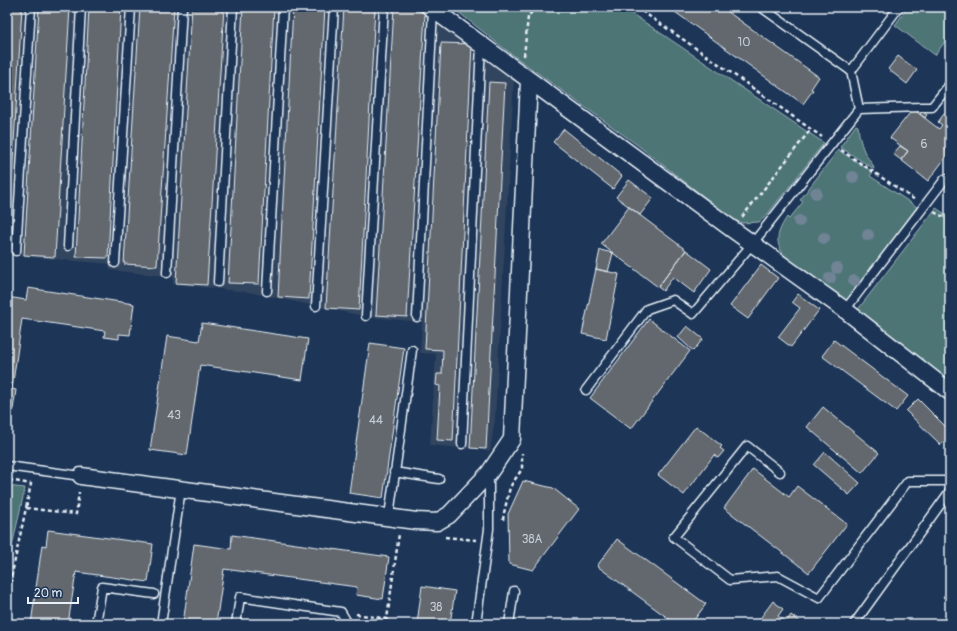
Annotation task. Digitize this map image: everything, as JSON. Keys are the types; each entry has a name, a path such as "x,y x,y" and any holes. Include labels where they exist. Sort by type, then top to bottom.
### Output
{"street":[{"path":"431,8 481,46 530,80 732,229 845,310 950,392"},
{"path":"81,476 389,516 416,521 436,522 450,515 489,473 512,439 530,80"}],"lane":[{"path":"16,251 31,7"},
{"path":"68,246 81,7"},
{"path":"115,263 131,7"},
{"path":"167,273 182,7"},
{"path":"218,282 233,7"},
{"path":"266,291 283,7"},
{"path":"316,306 334,7"},
{"path":"366,316 384,7"},
{"path":"761,7 851,71 859,109"},
{"path":"851,71 900,7"},
{"path":"417,317 431,8"},
{"path":"462,444 481,46"},
{"path":"586,390 647,309 673,300 693,314 859,109 932,107 950,84"},
{"path":"845,310 945,179"},
{"path":"389,516 412,350"},
{"path":"780,472 747,446 674,537 730,580 778,576 819,598 908,481 950,481"},
{"path":"7,466 81,476"},
{"path":"394,472 439,479"},
{"path":"476,624 489,529 489,473"},
{"path":"161,624 180,489"},
{"path":"854,624 950,491"},
{"path":"96,624 102,586 154,594"},
{"path":"509,624 514,591"},
{"path":"236,624 240,597 341,612 348,624"}],"path":[{"path":"636,7 831,144 925,206 950,220"},
{"path":"732,229 811,130"},
{"path":"503,520 510,487 522,469 522,454 510,441"},
{"path":"26,508 76,514 81,476"},
{"path":"7,480 31,484 7,597"},
{"path":"341,612 387,619 400,532"},
{"path":"438,536 476,540"}],"shaded area":[{"path":"7,7 420,7 514,80 495,420 490,451 430,445 436,354 420,353 422,322 368,317 248,292 173,284 173,277 110,270 110,264 8,255"}],"green space":[{"path":"452,7 622,7 824,143 766,216 759,222 742,223 734,220 636,144 506,50"},
{"path":"908,7 950,7 950,35 935,55 895,25"},
{"path":"856,125 858,126 863,148 874,169 840,147"},
{"path":"838,150 873,172 870,176 917,207 846,301 823,286 785,256 781,251 778,241 779,232 787,217 789,219 803,202 800,200"},
{"path":"936,208 950,217 950,381 856,312"},
{"path":"7,486 25,488 7,569"}],"building":[{"path":"7,7 22,7 8,244 7,244"},
{"path":"39,7 70,7 55,257 24,255"},
{"path":"89,7 121,7 108,258 76,257"},
{"path":"140,7 174,7 157,266 124,264"},
{"path":"192,7 224,7 207,285 176,283"},
{"path":"243,7 274,7 259,284 228,283"},
{"path":"293,7 325,7 309,299 278,297"},
{"path":"344,7 375,7 359,310 326,308"},
{"path":"394,7 413,7 425,14 407,317 376,315"},
{"path":"668,7 721,7 819,77 811,89 813,90 803,104"},
{"path":"441,43 472,44 453,441 437,440 440,386 436,385 437,374 442,374 443,350 425,349"},
{"path":"898,56 917,70 907,84 888,69"},
{"path":"489,82 505,83 486,449 470,448"},
{"path":"950,106 950,143 945,150 949,153 928,181 901,160 908,151 890,138 913,109 939,129 942,125 938,122"},
{"path":"922,110 927,114 925,118 920,114"},
{"path":"564,129 622,176 613,189 553,142"},
{"path":"900,146 908,151 901,160 893,154"},
{"path":"629,180 653,198 640,215 616,197"},
{"path":"629,207 686,250 658,287 601,244"},
{"path":"600,250 613,253 608,272 596,269"},
{"path":"686,250 711,269 694,293 673,277 663,291 658,287"},
{"path":"761,265 778,278 748,319 730,306"},
{"path":"596,269 619,274 606,339 582,334"},
{"path":"28,288 134,304 130,335 119,334 119,339 104,337 105,331 22,319 12,389 16,390 12,416 7,415 7,297 26,300"},
{"path":"798,294 819,310 791,347 778,337 800,308 792,302"},
{"path":"649,319 690,351 631,429 590,398"},
{"path":"202,323 308,339 302,380 200,365 187,455 150,450 167,336 199,341"},
{"path":"687,326 703,339 693,351 678,337"},
{"path":"834,340 908,396 896,411 822,356"},
{"path":"370,343 404,348 383,498 349,493"},
{"path":"918,399 950,431 950,435 941,445 906,411"},
{"path":"823,407 879,453 862,473 807,427"},
{"path":"696,426 722,446 720,448 724,451 718,458 714,455 684,495 658,475"},
{"path":"825,452 860,483 849,495 814,465"},
{"path":"753,469 789,497 797,486 847,524 809,573 724,508"},
{"path":"523,481 553,488 579,509 533,570 509,564 508,514"},
{"path":"48,530 153,544 148,582 76,572 68,624 31,624 42,545 46,546"},
{"path":"232,535 389,557 383,599 356,595 357,587 224,569 216,624 183,624 194,544 231,549"},
{"path":"617,539 706,604 691,624 676,624 597,566"},
{"path":"422,586 455,591 450,624 417,624"},
{"path":"950,588 950,603 943,597"},
{"path":"773,601 783,609 778,616 786,622 791,615 803,624 756,624"}]}
